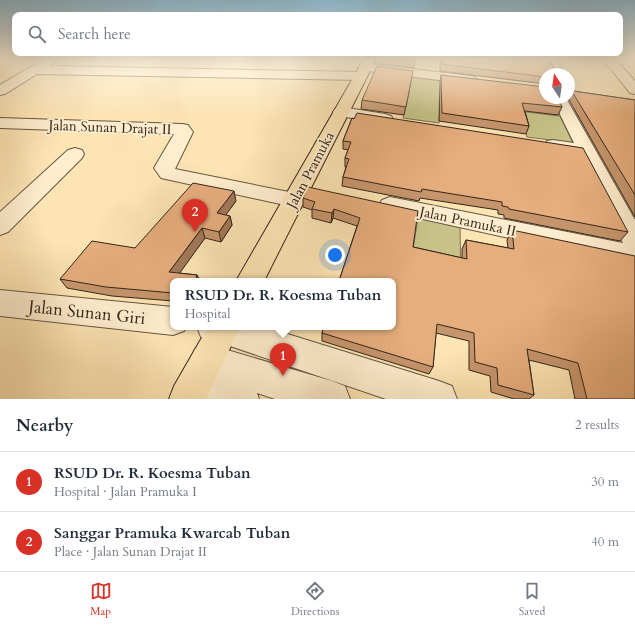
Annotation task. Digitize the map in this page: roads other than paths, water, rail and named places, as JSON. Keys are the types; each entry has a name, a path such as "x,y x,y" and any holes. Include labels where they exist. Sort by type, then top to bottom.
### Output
{"main road":[{"name":"Jalan Pramuka","path":"252,278 305,192 341,112 359,78"},
{"path":"196,381 219,330"}],"street":[{"path":"0,91 22,78"},
{"path":"448,78 482,82"},
{"path":"621,78 633,97"},
{"path":"562,104 635,242"},
{"path":"341,112 402,122"},
{"name":"Jalan Sunan Drajat II","path":"0,123 182,129 184,132 164,168 168,174 305,192"},
{"path":"540,143 586,150"},
{"path":"0,226 75,154"},
{"name":"Jalan Pramuka II","path":"373,201 635,256"},
{"name":"Jalan Sunan Giri","path":"0,303 170,321"},
{"path":"226,330 439,399"},
{"path":"196,381 241,399"},
{"path":"196,381 332,399"}],"place":[{"name":"Sanggar Pramuka Kwarcab Tuban","path":"195,232"},
{"name":"RSUD Dr. R. Koesma Tuban","path":"283,376"}]}
